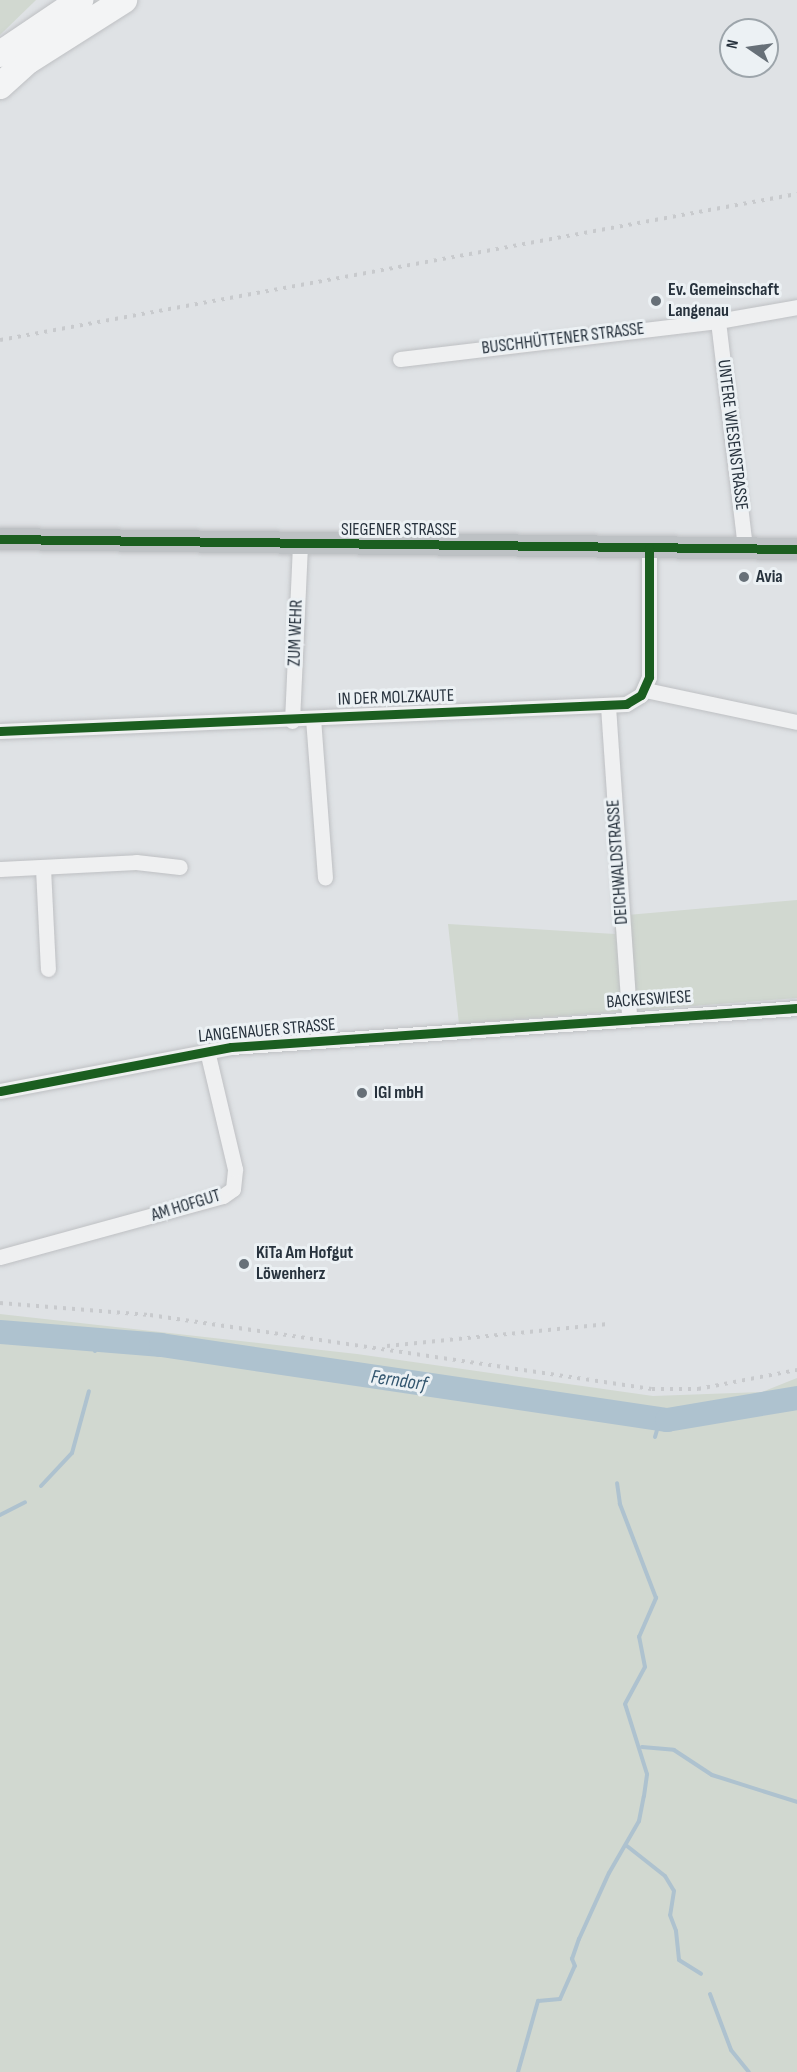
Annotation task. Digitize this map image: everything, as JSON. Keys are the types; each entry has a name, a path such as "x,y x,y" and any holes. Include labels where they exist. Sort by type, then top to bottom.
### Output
{"highway":[{"path":"0,86 15,52 80,0"},
{"path":"15,52 124,0"}],"main road":[{"name":"SIEGENER STRASSE","path":"0,539 300,545 797,549"}],"street":[{"name":"BUSCHHÜTTENER STRASSE","path":"400,359 718,321 797,307"},
{"name":"UNTERE WIESENSTRASSE","path":"718,321 745,548"},
{"name":"ZUM WEHR","path":"292,720 300,545"},
{"path":"649,548 649,678 645,690 797,723"},
{"name":"IN DER MOLZKAUTE","path":"0,731 608,706 632,702 645,690"},
{"name":"DEICHWALDSTRASSE","path":"608,706 628,1017"},
{"path":"313,718 325,878"},
{"path":"0,869 136,862 180,867"},
{"path":"43,868 48,969"},
{"name":"BACKESWIESE","path":"504,1029 628,1017 797,1008"},
{"name":"LANGENAUER STRASSE","path":"0,1092 207,1051 504,1029"},
{"name":"AM HOFGUT","path":"0,1257 223,1196 232,1189 236,1168 207,1051"}],"shaded area":[{"path":"0,0 36,0 0,35"},
{"path":"797,900 797,998 459,1024 448,924 615,934 616,916"},
{"path":"0,1314 357,1354 653,1396 762,1392 797,1378 797,2072 0,2072"}],"waterway":[{"name":"Ferndorf","path":"0,1332 161,1345 667,1420 797,1398"},
{"path":"95,1351 97,1340"},
{"path":"41,1486 72,1453 89,1391"},
{"path":"655,1437 660,1419"},
{"path":"518,2072 538,2001 560,1999 575,1966 572,1959 579,1939 609,1873 639,1821 644,1796 647,1774 625,1704 645,1667 639,1637 656,1598 620,1504 617,1483"},
{"path":"0,1515 25,1502"},
{"path":"642,1747 674,1750 712,1775 797,1802"},
{"path":"627,1846 665,1876 674,1891 670,1915 676,1931 679,1960 701,1974"},
{"path":"710,1994 731,2050 749,2072"}],"railway":[{"path":"0,340 797,194"},
{"path":"0,1303 150,1315 652,1389 698,1389 797,1370"},
{"path":"387,1346 608,1324"}],"cycle path":[{"path":"0,539 797,549"},
{"path":"0,731 626,704 641,695 649,677 649,548"},
{"path":"0,1091 231,1047 797,1008"}],"place":[{"name":"Ev. Gemeinschaft Langenau","path":"656,301"},
{"name":"Avia","path":"744,577"},
{"name":"IGI mbH","path":"362,1093"},
{"name":"KiTa Am Hofgut Löwenherz","path":"244,1264"}]}
